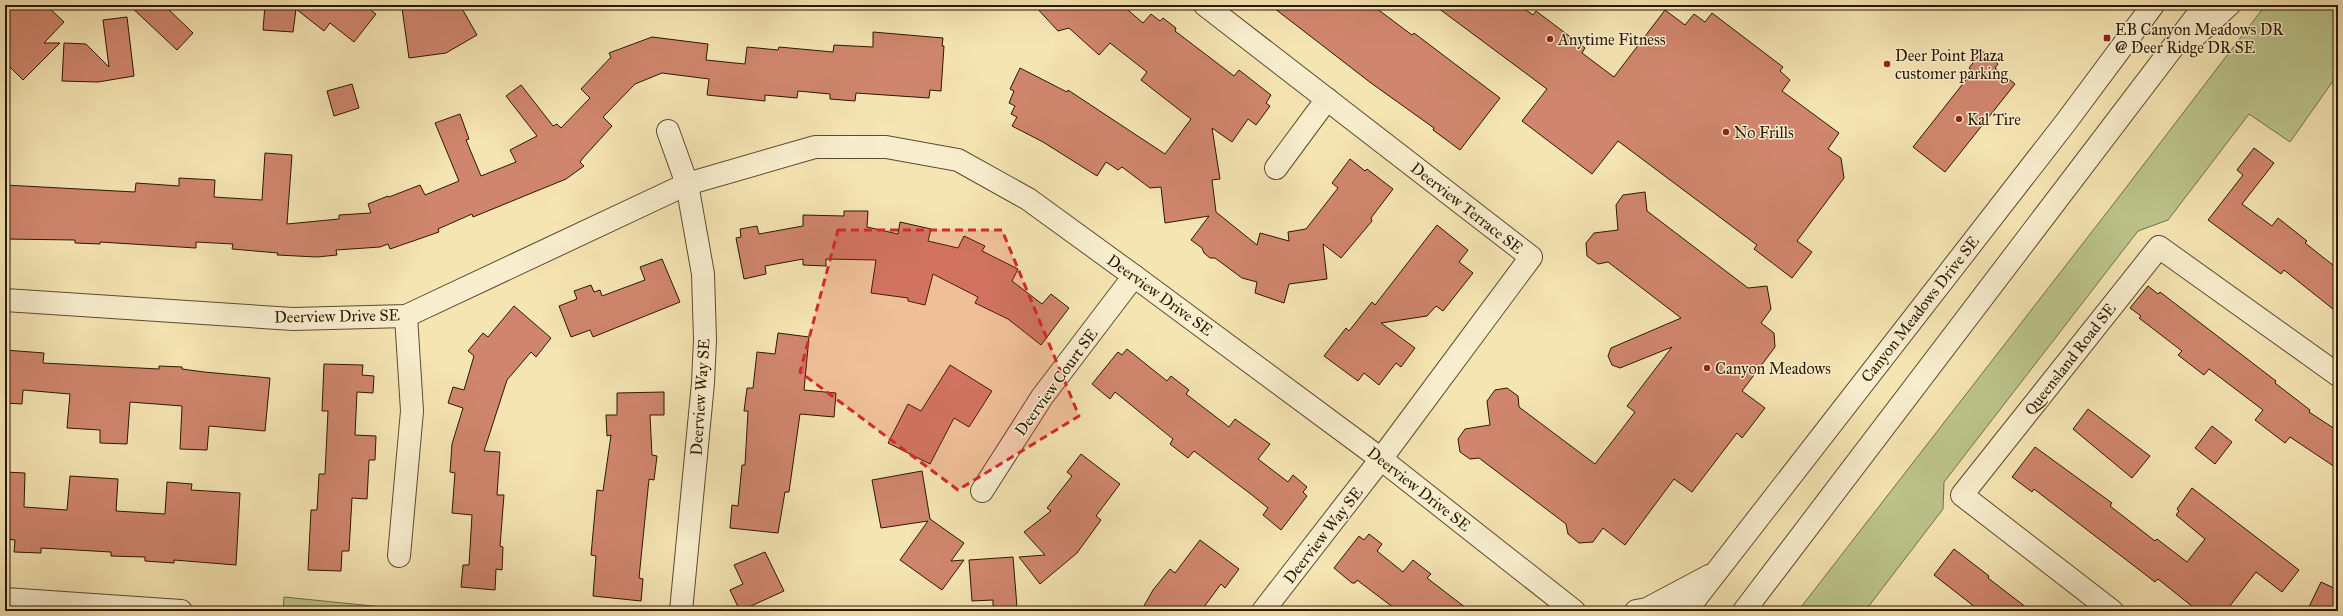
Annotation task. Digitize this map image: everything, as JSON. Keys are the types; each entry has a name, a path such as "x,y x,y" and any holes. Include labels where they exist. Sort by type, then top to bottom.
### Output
{"street":[{"name":"Deerview Terrace SE","path":"1205,5 1531,257 1381,459"},
{"name":"Canyon Meadows Drive SE","path":"1686,611 2066,122 2153,5"},
{"path":"1744,611 2205,5"},
{"path":"2143,88 2229,5"},
{"path":"1276,168 1327,99"},
{"path":"668,131 687,184"},
{"name":"Deerview Drive SE","path":"5,300 293,319 406,316 687,184 815,146 886,147 958,160 1028,199 1134,276 1381,459 1574,611"},
{"name":"Deerview Way SE","path":"681,611 703,382 705,338 703,274 687,184"},
{"name":"Queensland Road SE","path":"2112,611 1962,495 2159,247 2338,375"},
{"name":"Deerview Court SE","path":"982,491 1042,397 1134,276"},
{"path":"399,556 412,411 406,316"},
{"name":"Deerview Way SE","path":"1263,611 1381,459"},
{"path":"1636,611 1647,609 1715,573"},
{"path":"5,599 181,611"}],"highlighted area":[{"path":"838,230 1002,230 1079,416 958,490 800,372"}],"green space":[{"path":"2271,5 2338,5 2338,74 2290,142 2249,114 2168,220 2138,231 1944,482 1943,509 1865,611 1798,611 2261,11"},
{"path":"284,597 422,611 283,611"}],"building":[{"path":"5,5 46,5 64,22 44,43 60,43 23,80 5,62"},
{"path":"129,5 164,5 193,33 177,50"},
{"path":"265,5 364,5 376,14 354,42 330,23 324,31 296,9 293,32 263,30"},
{"path":"447,5 460,5 477,35 446,53 409,58 402,8 421,6 422,10"},
{"path":"1034,5 1122,5 1143,23 1151,14 1160,21 1163,18 1176,28 1175,31 1234,76 1239,70 1271,95 1266,103 1270,106 1256,125 1248,119 1232,142 1212,128 1220,179 1212,180 1216,212 1257,245 1260,233 1289,241 1288,232 1306,229 1338,188 1332,183 1350,159 1365,171 1367,169 1393,189 1371,218 1372,221 1341,258 1323,244 1327,279 1289,284 1284,303 1255,293 1257,282 1242,278 1215,258 1210,258 1204,253 1202,248 1191,240 1209,216 1165,223 1161,187 1150,188 1122,167 1118,170 1106,162 1097,176 1043,142 1012,126 1017,117 1011,114 1015,106 1009,103 1014,91 1010,89 1020,68 1067,92 1068,90 1165,154 1191,119 1141,80 1147,72 1110,43 1099,55 1069,28 1058,31"},
{"path":"1270,5 1372,5 1412,35 1414,33 1500,98 1460,150 1433,130 1434,128 1371,83"},
{"path":"1434,5 1519,5 1533,15 1536,11 1585,48 1582,53 1614,77 1665,10 1685,25 1694,14 1705,22 1712,13 1783,67 1780,71 1790,80 1782,91 1839,133 1828,149 1841,158 1844,178 1797,241 1812,252 1792,278 1754,249 1757,245 1618,141 1592,174 1522,121 1547,89"},
{"path":"127,17 134,76 98,82 62,81 64,43 86,44 109,67 103,20"},
{"path":"873,32 943,38 942,46 944,46 941,91 930,90 929,98 856,93 855,101 830,99 830,94 798,91 797,98 765,95 765,101 707,95 709,79 662,73 635,84 603,117 612,126 580,162 584,166 566,179 473,217 472,214 438,229 439,232 390,249 388,244 380,247 336,250 337,255 317,257 277,255 278,253 232,249 233,244 196,242 196,248 100,242 100,244 75,243 75,240 5,239 5,185 135,192 136,183 179,186 179,178 215,180 214,197 262,200 265,153 292,155 287,224 339,219 339,215 371,213 368,204 388,196 389,197 420,185 425,195 459,181 435,123 460,114 469,139 466,140 481,176 516,162 510,150 537,136 506,96 521,85 553,126 557,124 561,128 590,98 581,89 611,57 609,53 652,37 708,44 706,60 745,64 747,47 778,50 779,47 833,52 834,45 873,47"},
{"path":"1982,51 1998,64 1995,68 2015,84 1945,172 1913,147 1973,71 1969,68"},
{"path":"352,84 359,108 334,116 327,91"},
{"path":"2254,148 2274,163 2242,204 2272,226 2278,218 2307,241 2305,243 2338,269 2338,313 2284,270 2281,274 2208,220 2243,175 2237,170"},
{"name":"Canyon Meadows","path":"1645,192 1647,211 1748,288 1767,286 1771,309 1761,323 1774,333 1775,347 1742,391 1765,408 1742,438 1737,433 1692,492 1674,479 1625,545 1603,528 1593,542 1579,543 1568,534 1566,524 1479,458 1470,459 1460,452 1458,439 1465,429 1490,425 1487,401 1495,390 1507,388 1518,396 1519,407 1595,464 1635,412 1627,406 1672,347 1620,368 1612,365 1608,356 1611,348 1681,318 1608,262 1598,264 1587,256 1586,243 1594,233 1618,230 1616,205 1623,195"},
{"path":"844,211 868,211 867,227 898,234 900,222 931,229 928,241 958,248 964,236 985,246 982,251 1018,269 1012,281 1042,304 1051,294 1069,308 1041,345 1008,319 975,303 978,297 933,274 925,305 908,301 908,298 871,293 876,260 826,259 826,266 803,265 803,259 765,266 766,274 744,279 736,238 741,237 740,229 757,226 759,234 803,226 803,215 844,216"},
{"path":"1437,225 1468,250 1459,262 1473,273 1443,311 1436,306 1427,316 1381,323 1415,348 1401,367 1396,363 1379,385 1364,373 1358,381 1324,356 1346,328 1349,331 1372,302 1375,305"},
{"path":"662,259 680,302 593,337 590,330 571,337 559,306 577,299 574,291 591,285 594,292 600,290 602,296 645,280 640,267"},
{"path":"2148,286 2158,294 2160,292 2276,381 2275,383 2310,410 2309,412 2338,431 2338,469 2290,437 2285,443 2255,420 2263,410 2209,369 2204,375 2178,355 2182,351 2139,318 2141,316 2130,308"},
{"path":"514,306 551,338 536,357 531,352 507,380 484,451 500,452 497,495 504,495 500,546 503,547 502,570 496,569 495,590 461,587 463,565 469,565 472,515 452,513 455,473 450,472 452,444 463,408 448,403 453,387 464,390 474,356 468,351 483,333 488,337"},
{"path":"778,333 809,337 804,390 836,393 834,417 800,414 789,492 785,492 778,533 730,528 732,505 738,506 742,465 745,465 748,411 744,411 747,388 753,388 757,352 775,354"},
{"path":"1127,349 1167,381 1171,376 1189,390 1186,394 1229,427 1235,419 1270,444 1258,459 1288,482 1293,475 1307,487 1303,492 1307,496 1281,530 1263,515 1268,508 1252,495 1194,451 1188,458 1170,444 1173,439 1115,392 1110,399 1092,384 1118,352 1122,355"},
{"path":"5,350 44,353 43,363 159,369 159,366 182,367 182,369 204,372 270,378 265,431 209,426 207,450 180,449 182,406 130,402 127,444 100,443 100,430 67,428 70,394 23,390 22,404 5,403"},
{"path":"324,364 363,365 362,375 374,376 373,393 357,392 355,435 376,436 375,460 369,460 367,499 352,498 349,551 342,551 341,571 308,570 311,510 317,510 319,474 325,474 328,411 322,411"},
{"path":"950,365 992,391 969,427 954,418 930,464 888,443 908,404 921,411"},
{"path":"664,392 664,415 650,415 652,455 657,456 654,480 649,479 639,578 643,579 641,601 593,596 596,556 591,555 597,490 603,491 611,435 607,436 606,415 617,415 617,393"},
{"path":"2088,409 2150,456 2132,478 2073,429"},
{"path":"2212,426 2232,442 2215,464 2195,448"},
{"path":"2035,447 2112,503 2110,506 2155,541 2157,539 2187,562 2205,539 2176,515 2179,511 2177,509 2192,488 2299,570 2282,592 2256,572 2226,611 2198,611 2158,579 2155,582 2034,489 2032,492 2012,477"},
{"path":"1081,454 1120,484 1096,516 1101,520 1077,553 1040,584 1019,557 1045,555 1024,532 1051,511 1047,508 1072,476 1067,472"},
{"path":"922,471 930,519 964,543 951,561 964,560 942,590 900,560 928,521 881,528 872,480"},
{"path":"5,472 25,473 24,507 67,510 70,476 118,479 116,511 165,514 167,482 192,484 191,490 240,493 236,565 174,560 174,563 145,561 145,557 111,556 111,552 41,548 41,553 14,552 15,540 5,539"},
{"path":"1369,534 1382,544 1377,551 1403,572 1413,560 1431,574 1427,578 1470,611 1398,611 1357,580 1355,583 1352,583 1334,568 1359,536 1364,540"},
{"path":"1200,540 1239,569 1225,588 1221,584 1201,611 1141,611 1153,590 1170,569 1175,573"},
{"path":"1954,549 1989,576 1988,578 2031,611 1980,611 1934,575"},
{"path":"765,552 784,591 740,611 730,590 743,584 734,565"},
{"path":"1013,557 1017,607 993,608 993,600 972,601 969,560"},
{"path":"2321,582 2338,590 2338,611 2307,611"}],"place":[{"name":"EB Canyon Meadows DR @ Deer Ridge DR SE","path":"2107,38"},
{"name":"Anytime Fitness","path":"1550,39"},
{"name":"Deer Point Plaza customer parking","path":"1887,64"},
{"name":"Kal Tire","path":"1959,119"},
{"name":"No Frills","path":"1726,132"},
{"name":"Canyon Meadows","path":"1707,368"}]}
